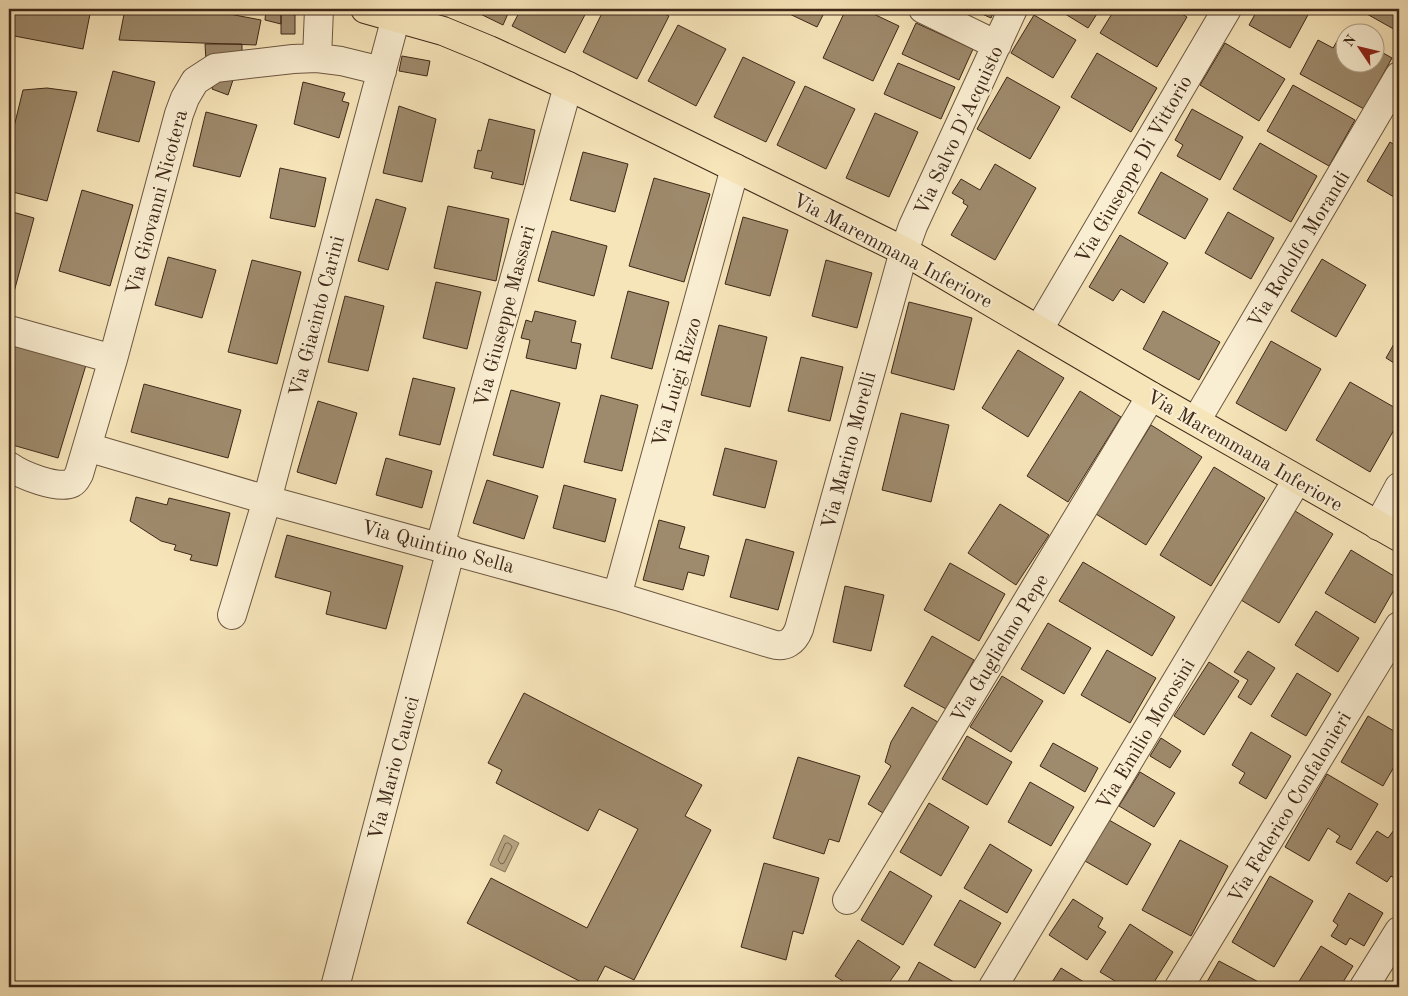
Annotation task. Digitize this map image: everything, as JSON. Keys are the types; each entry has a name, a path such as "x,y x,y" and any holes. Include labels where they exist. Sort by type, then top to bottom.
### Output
{"main road":[{"name":"Via Maremmana Inferiore","path":"364,9 443,31 466,40 568,86 904,251 1151,396 1389,531"}],"street":[{"path":"317,58 319,9"},
{"path":"923,9 997,45"},
{"name":"Via Salvo D'Acquisto","path":"904,251 1014,9"},
{"name":"Via Giuseppe Di Vittorio","path":"1039,329 1226,9"},
{"name":"Via Giacinto Carini","path":"232,615 267,500 396,17"},
{"name":"Via Giovanni Nicotera","path":"9,466 34,479 54,484 71,484 79,474 180,114 185,98 195,82 215,68 293,59 317,58 382,71"},
{"name":"Via Rodolfo Morandi","path":"1196,421 1399,76"},
{"name":"Via Giuseppe Massari","path":"446,548 568,86"},
{"name":"Via Luigi Rizzo","path":"617,596 735,168"},
{"name":"Via Marino Morelli","path":"787,644 793,640 799,630 904,251"},
{"path":"9,330 113,358"},
{"name":"Via Guglielmo Pepe","path":"847,900 1151,396"},
{"name":"Via Quintino Sella","path":"87,447 267,500 617,596 777,646 787,644"},
{"name":"Via Emilio Morosini","path":"993,987 1297,480"},
{"path":"1389,531 1399,488"},
{"name":"Via Mario Caucci","path":"336,987 446,548"},
{"name":"Via Federico Confalonieri","path":"1179,987 1399,626"},
{"path":"1364,987 1399,931"}],"water":[{"path":"504,835 519,843 505,872 490,865"}],"building":[{"path":"9,9 91,9 83,49 9,35"},
{"path":"125,9 203,9 261,20 256,45 119,40"},
{"path":"266,9 281,12 281,24 265,20"},
{"path":"470,9 510,9 503,25"},
{"path":"521,9 588,9 565,53 512,26"},
{"path":"604,9 653,9 669,16 637,79 583,52"},
{"path":"779,9 826,9 817,27"},
{"path":"846,9 863,9 899,26 873,81 823,58"},
{"path":"971,9 995,9 991,18"},
{"path":"1057,9 1100,9 1088,28"},
{"path":"1115,9 1174,9 1187,17 1157,67 1100,33"},
{"path":"1258,9 1301,9 1309,13 1290,48 1249,25"},
{"path":"1358,9 1399,9 1399,32 1386,25 1386,22 1381,22"},
{"path":"281,12 295,15 295,34 281,34"},
{"path":"1034,15 1076,40 1053,78 1011,53"},
{"path":"916,23 973,49 959,80 902,54"},
{"path":"678,25 726,49 696,106 648,81"},
{"path":"1318,40 1333,48 1336,43 1336,72 1384,72 1364,109 1300,74"},
{"path":"1225,43 1285,79 1259,121 1200,85"},
{"path":"205,44 242,44 242,60 206,61"},
{"path":"1097,53 1157,88 1131,132 1071,97"},
{"path":"1386,55 1392,58 1386,69"},
{"path":"402,56 430,61 427,76 399,71"},
{"path":"743,57 795,82 766,142 714,117"},
{"path":"898,63 955,87 941,119 884,94"},
{"path":"113,71 155,82 139,142 97,131"},
{"path":"218,72 234,77 228,95 212,89"},
{"path":"1007,77 1060,107 1030,159 977,129"},
{"path":"303,82 345,93 342,101 349,103 339,138 294,124"},
{"path":"1293,85 1355,120 1329,166 1267,131"},
{"path":"805,86 855,109 826,169 777,145"},
{"path":"47,88 77,92 47,201 9,191 9,147 23,90"},
{"path":"399,106 436,119 422,182 383,173"},
{"path":"1192,109 1243,137 1220,180 1177,156 1183,145 1175,140"},
{"path":"206,112 257,125 240,177 193,166"},
{"path":"875,113 918,132 889,197 846,178"},
{"path":"489,119 535,130 523,185 491,178 493,172 474,168 478,150 481,151"},
{"path":"1390,142 1399,148 1399,200 1367,181"},
{"path":"1260,143 1317,176 1291,222 1233,189"},
{"path":"583,152 628,164 615,212 570,200"},
{"path":"995,164 1036,188 995,260 951,235 968,206 963,203 964,200 952,193 961,179 980,190"},
{"path":"280,168 326,178 315,227 270,218"},
{"path":"1161,172 1208,199 1185,239 1138,213"},
{"path":"654,178 710,194 684,282 629,266"},
{"path":"82,190 133,205 110,286 59,271"},
{"path":"376,199 406,208 388,270 358,261"},
{"path":"448,206 509,219 496,281 434,268"},
{"path":"9,211 34,218 14,292 9,290"},
{"path":"1228,212 1274,238 1251,279 1205,253"},
{"path":"743,217 788,230 770,296 725,284"},
{"path":"552,231 607,246 594,296 538,281"},
{"path":"1120,235 1168,263 1144,303 1121,289 1113,301 1089,287"},
{"path":"168,257 216,270 202,318 155,305"},
{"path":"1322,259 1366,285 1336,337 1291,311"},
{"path":"252,260 301,272 277,364 228,352"},
{"path":"826,260 872,273 857,328 812,316"},
{"path":"436,282 481,292 467,349 423,338"},
{"path":"628,291 669,302 652,369 611,358"},
{"path":"345,296 384,306 368,371 328,362"},
{"path":"909,302 972,318 954,390 891,373"},
{"path":"535,311 576,321 571,342 581,344 576,369 526,358 530,340 521,338 526,320 532,322"},
{"path":"1163,311 1220,342 1199,380 1143,349"},
{"path":"719,325 767,337 750,407 701,395"},
{"path":"1399,335 1399,366 1386,358"},
{"path":"1271,341 1321,369 1286,431 1236,403"},
{"path":"9,342 86,365 58,458 9,444 9,393 11,385 9,385"},
{"path":"1018,350 1064,378 1028,437 982,408"},
{"path":"801,357 843,367 830,421 788,411"},
{"path":"413,378 455,388 440,445 399,435"},
{"path":"1350,382 1399,410 1399,421 1370,472 1316,440"},
{"path":"144,384 241,410 228,458 131,432"},
{"path":"511,390 560,403 543,468 493,455"},
{"path":"1080,391 1121,417 1068,502 1027,476"},
{"path":"601,395 638,405 622,471 584,462"},
{"path":"318,401 357,413 336,484 297,472"},
{"path":"901,413 949,425 931,502 882,490"},
{"path":"1151,425 1202,457 1146,545 1096,514"},
{"path":"725,448 777,461 765,508 713,495"},
{"path":"386,458 432,471 422,508 376,495"},
{"path":"1214,467 1265,498 1211,586 1160,555"},
{"path":"487,480 538,496 524,539 473,523"},
{"path":"564,485 616,499 605,542 553,528"},
{"path":"136,497 167,505 169,498 230,513 217,566 190,560 192,555 174,550 176,545 161,541 130,521"},
{"path":"1000,504 1049,535 1016,585 968,553"},
{"path":"1295,511 1333,534 1279,623 1241,600"},
{"path":"659,520 685,527 679,548 709,556 704,576 688,572 683,590 643,580"},
{"path":"287,535 403,566 386,629 326,614 331,592 275,577"},
{"path":"746,539 794,552 778,610 730,597"},
{"path":"1351,550 1399,579 1375,623 1325,593"},
{"path":"1083,562 1175,617 1152,656 1059,601"},
{"path":"950,563 1005,594 979,641 924,610"},
{"path":"845,586 884,595 871,651 833,642"},
{"path":"1316,611 1359,638 1338,672 1295,645"},
{"path":"1048,623 1091,648 1064,694 1021,669"},
{"path":"932,636 974,660 946,709 904,686"},
{"path":"1107,650 1156,678 1130,723 1081,695"},
{"path":"1248,651 1275,668 1251,705 1238,697 1248,680 1234,672"},
{"path":"1209,662 1239,681 1204,735 1174,716"},
{"path":"1297,673 1331,694 1306,736 1271,716"},
{"path":"1002,676 1043,701 1011,752 970,727"},
{"path":"524,693 702,785 685,816 711,830 634,980 605,966 594,987 591,987 467,923 491,878 587,928 638,829 599,809 588,831 496,783 502,770 488,763"},
{"path":"912,707 943,725 888,816 868,804 891,766 885,762 891,742"},
{"path":"1368,716 1399,734 1399,758 1383,786 1341,762"},
{"path":"1251,732 1291,756 1266,799 1239,783 1245,773 1232,765"},
{"path":"967,736 1012,762 987,805 942,779"},
{"path":"1161,738 1181,751 1170,768 1150,756"},
{"path":"1053,743 1098,768 1085,792 1040,766"},
{"path":"798,757 860,776 839,842 829,839 824,854 773,838"},
{"path":"1140,772 1175,793 1154,827 1119,806"},
{"path":"1327,774 1378,804 1351,850 1336,842 1340,836 1328,828 1309,861 1285,847"},
{"path":"1030,782 1074,807 1051,846 1008,822"},
{"path":"929,803 969,827 941,876 900,852"},
{"path":"1109,820 1151,844 1127,885 1085,861"},
{"path":"1394,830 1399,833 1399,881 1391,876 1387,882 1356,863 1377,831 1388,838"},
{"path":"1180,840 1228,866 1191,936 1142,910"},
{"path":"990,844 1032,870 1007,913 964,888"},
{"path":"764,863 819,878 803,934 793,931 786,960 741,947"},
{"path":"890,871 932,896 903,945 861,920"},
{"path":"1270,876 1313,901 1274,967 1232,942"},
{"path":"1349,893 1383,913 1364,946 1350,938 1346,945 1331,936 1338,925 1333,921"},
{"path":"1073,899 1103,918 1098,927 1106,932 1087,960 1049,935"},
{"path":"960,900 1001,923 975,968 934,945"},
{"path":"1130,924 1173,952 1151,987 1125,987 1100,972"},
{"path":"858,940 900,967 886,987 874,987 865,981 861,987 852,987 835,976"},
{"path":"1321,946 1353,966 1340,987 1304,987 1298,983"},
{"path":"1219,961 1268,987 1204,987"},
{"path":"919,962 961,986 961,987 905,987"},
{"path":"1061,968 1092,987 1049,987"},
{"path":"721,981 730,987 717,987"}]}
